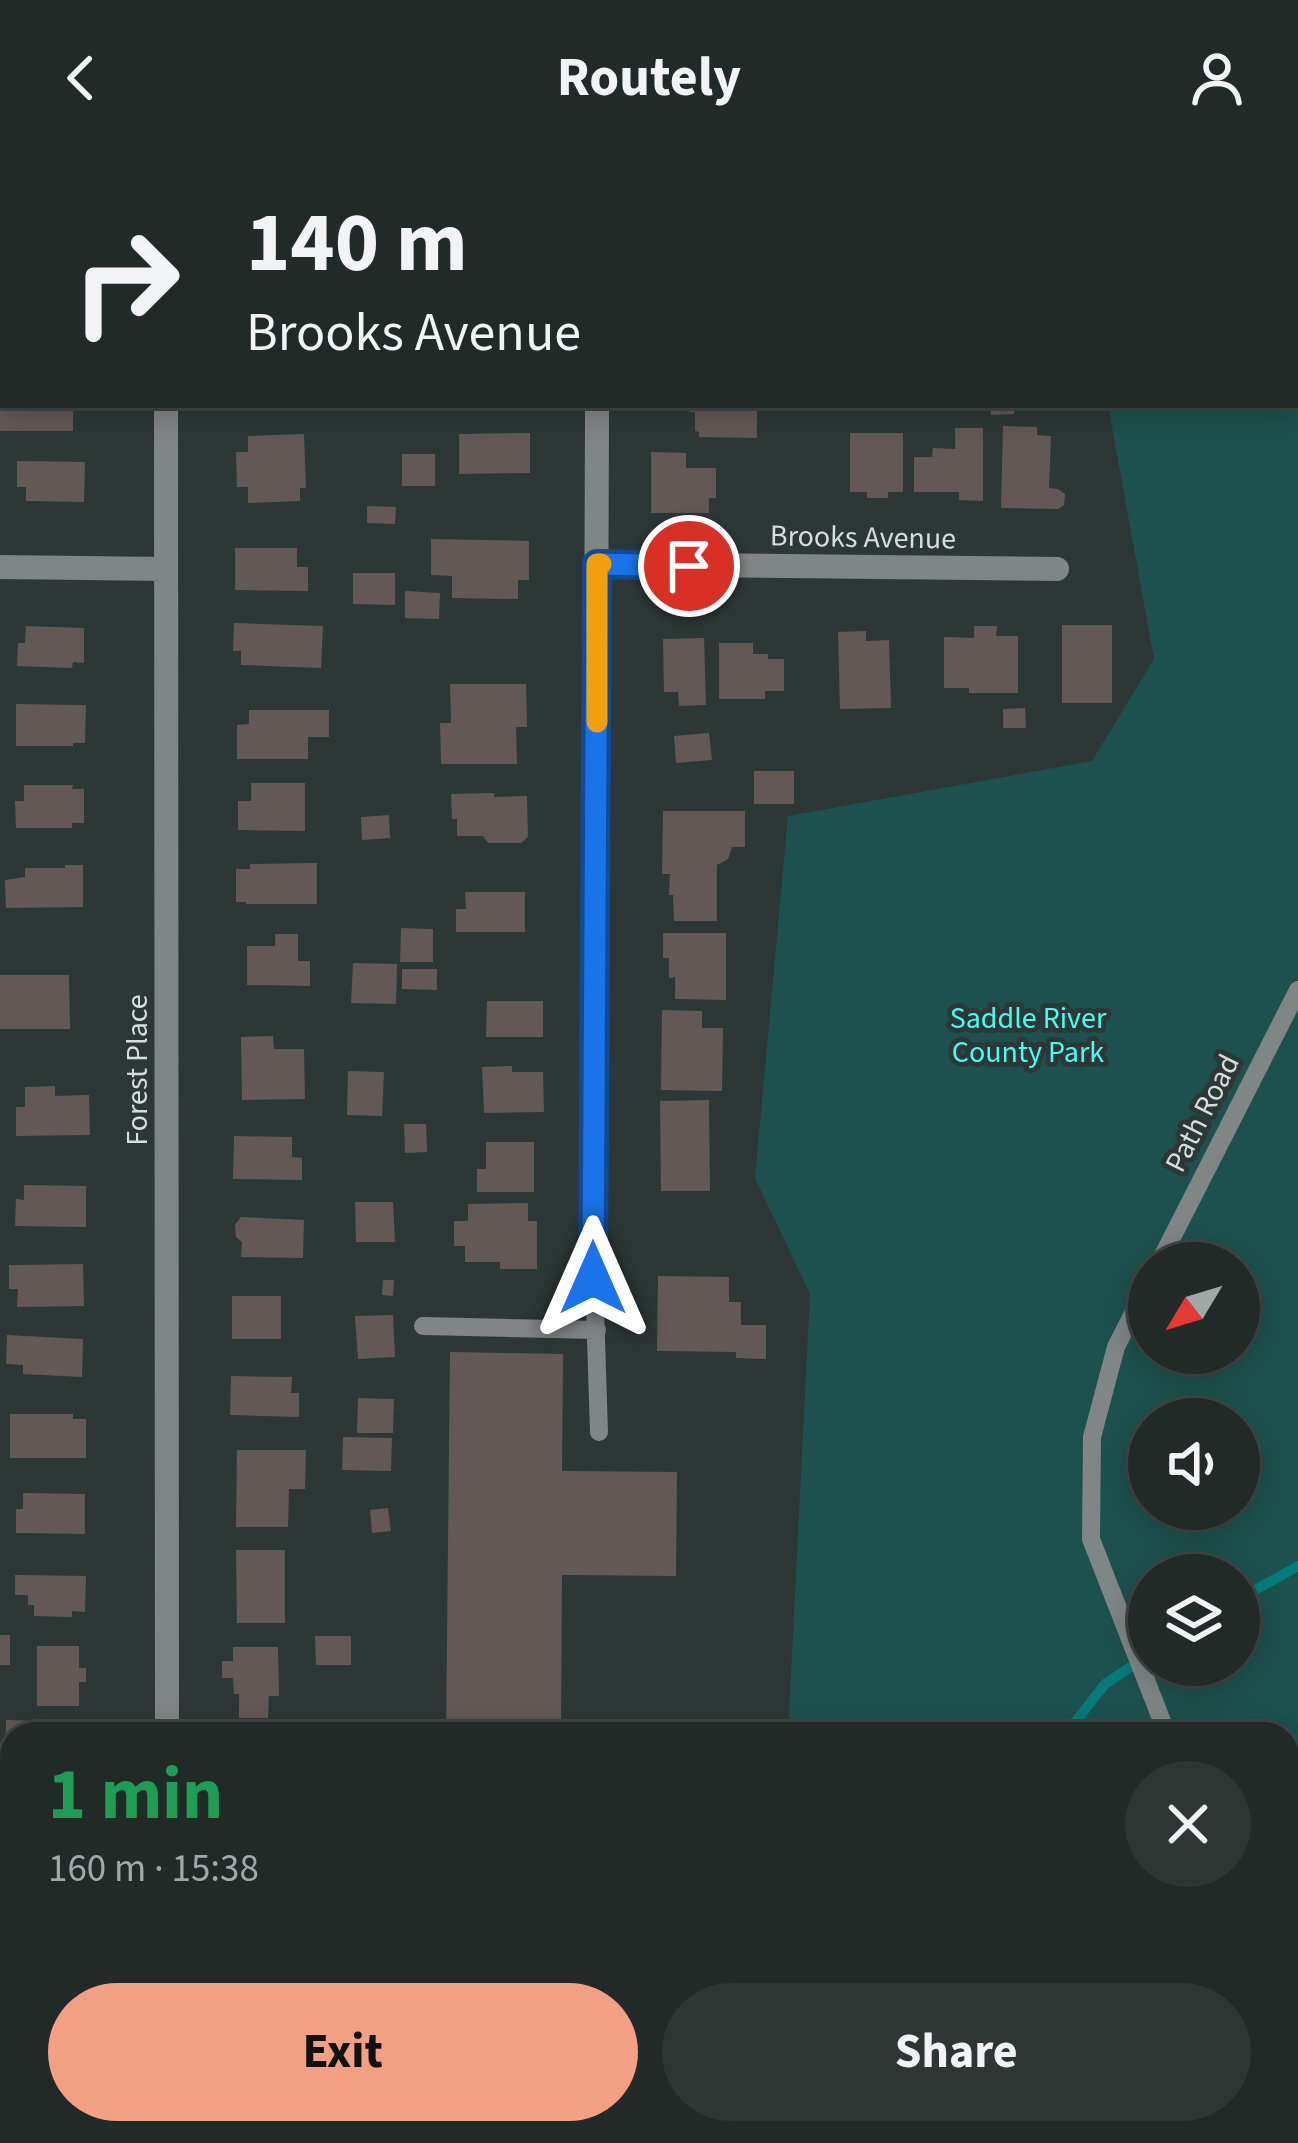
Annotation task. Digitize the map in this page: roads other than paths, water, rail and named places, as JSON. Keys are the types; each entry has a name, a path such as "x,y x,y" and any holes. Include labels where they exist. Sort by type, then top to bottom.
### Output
{"street":[{"name":"Forest Place","path":"166,408 167,1722"},
{"path":"593,1278 597,408"},
{"name":"Brooks Avenue","path":"597,564 1057,569"},
{"path":"0,567 166,569"}],"lane":[{"name":"Path Road","path":"1170,1242 1298,990"},
{"path":"593,1278 599,1432"},
{"path":"1128,1323 1116,1347 1092,1437 1091,1539 1162,1722"},
{"path":"423,1326 596,1330"}],"waterway":[{"path":"1260,1587 1298,1566"},
{"path":"1075,1722 1105,1684 1128,1669"}],"park label":[{"name":"Saddle River County Park","path":"1028,1035"}]}
